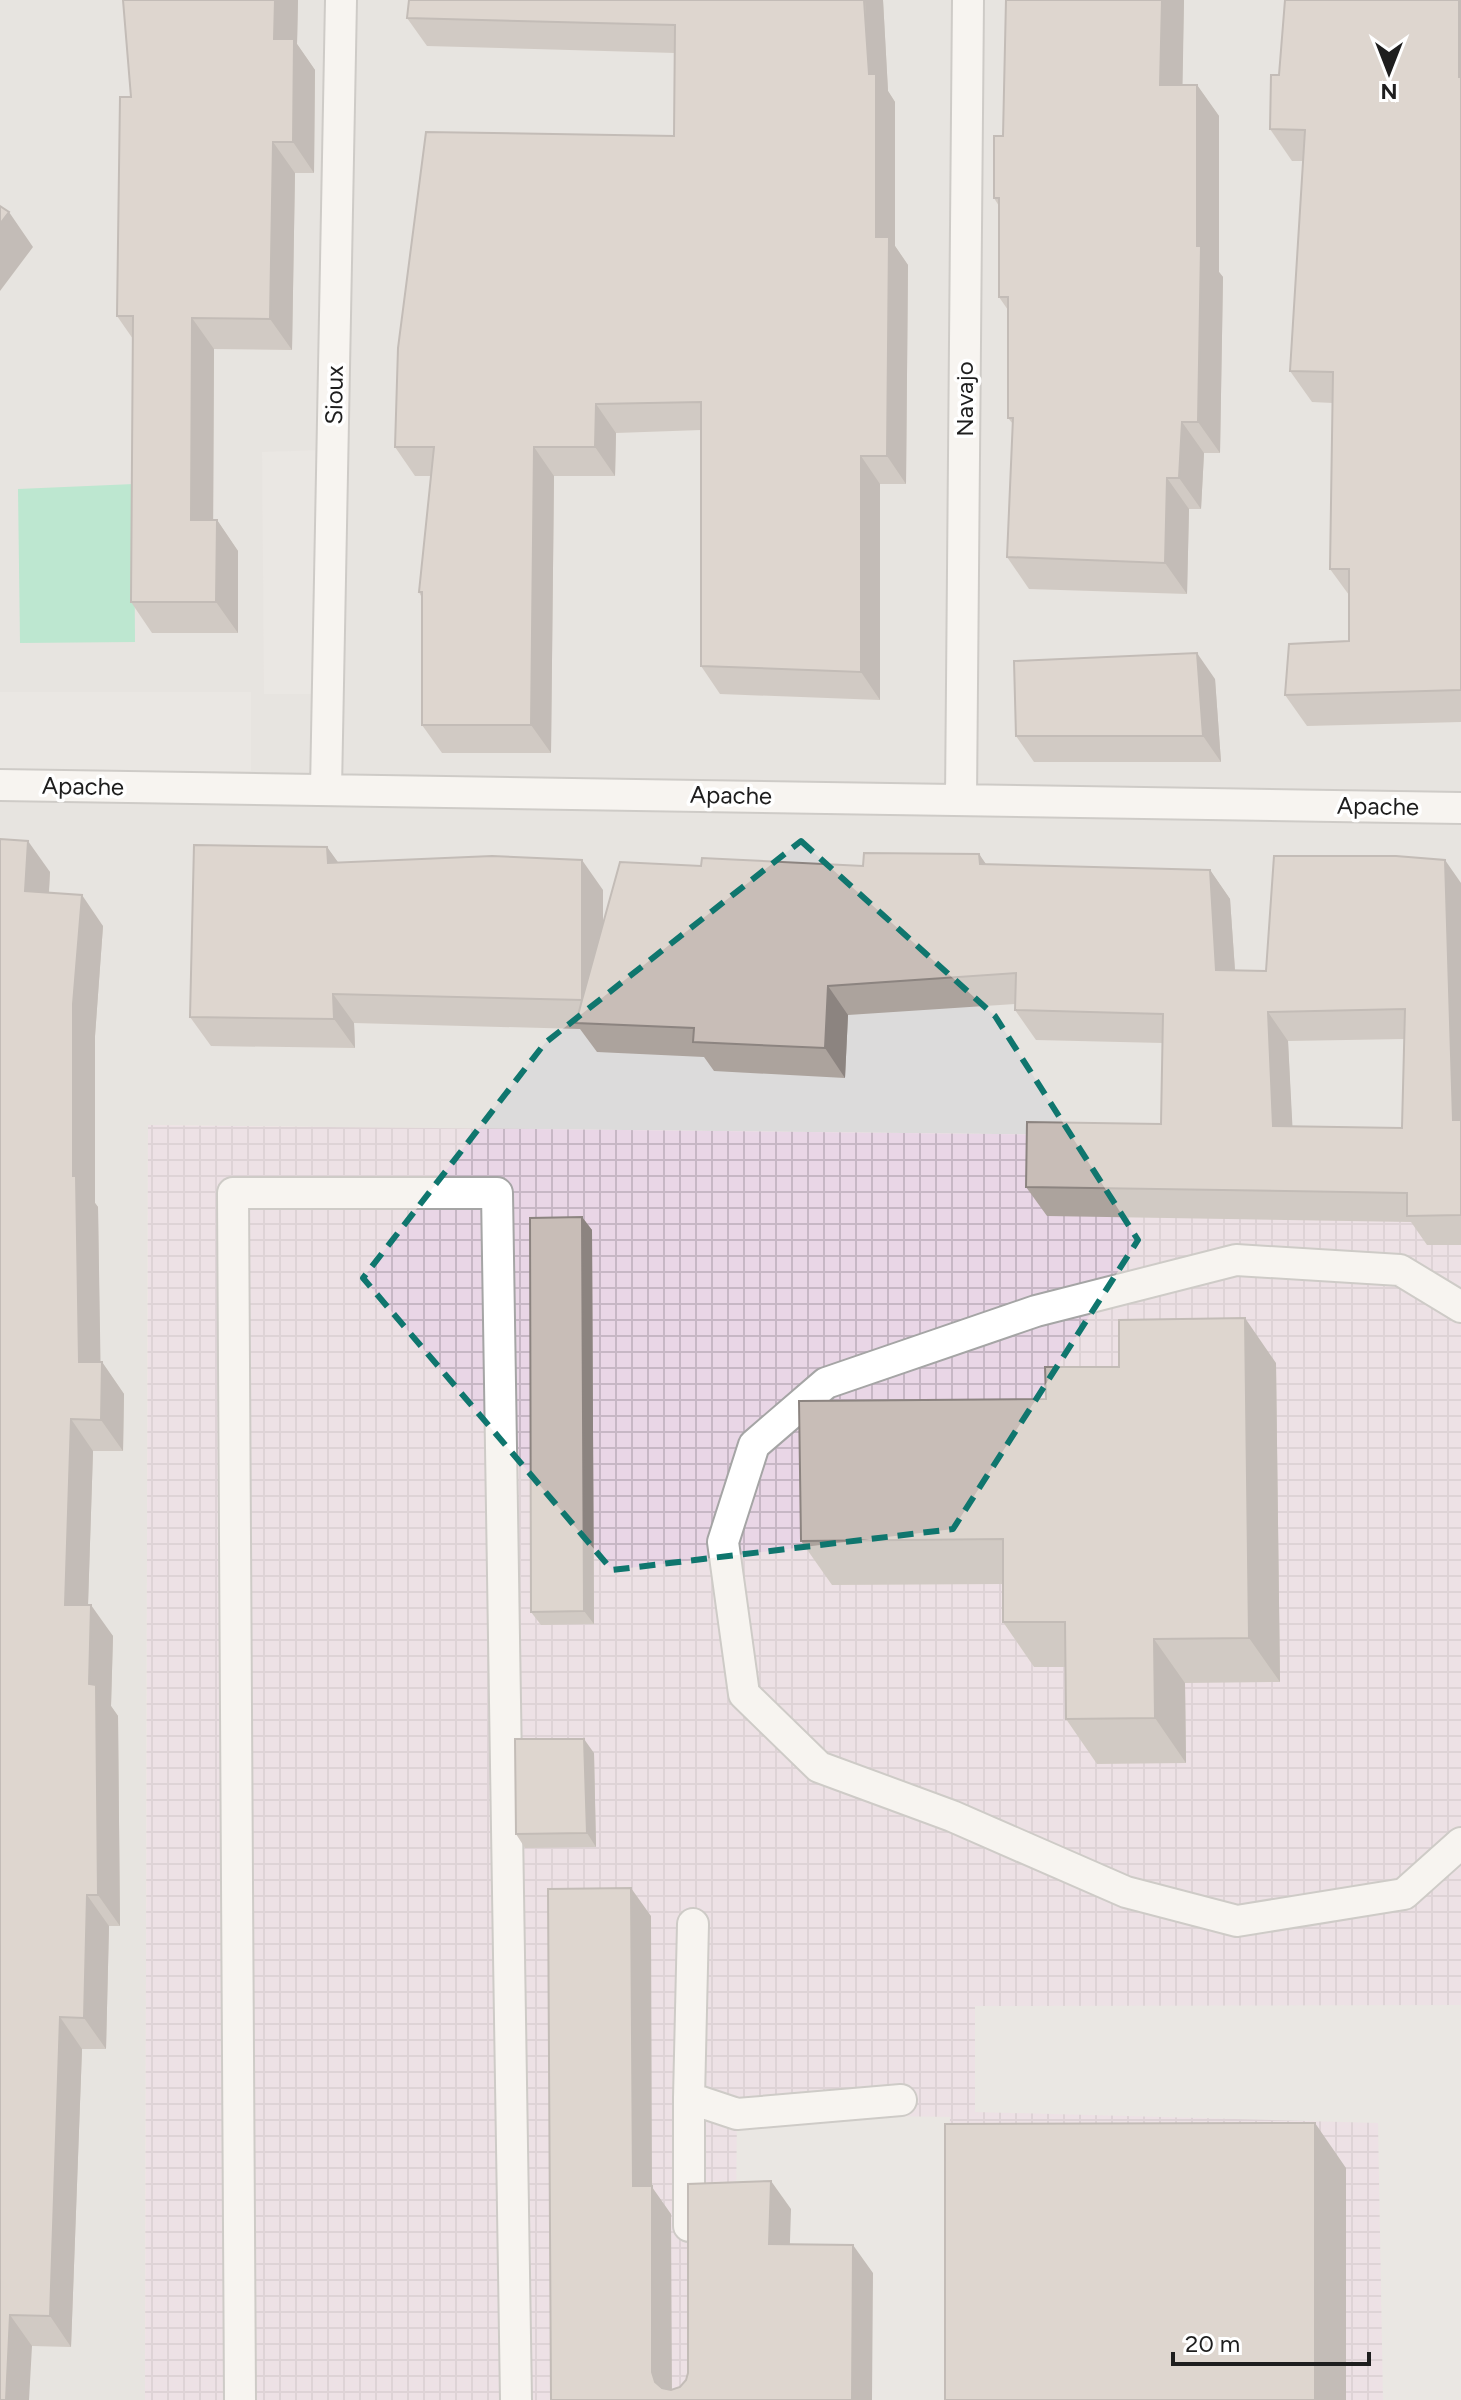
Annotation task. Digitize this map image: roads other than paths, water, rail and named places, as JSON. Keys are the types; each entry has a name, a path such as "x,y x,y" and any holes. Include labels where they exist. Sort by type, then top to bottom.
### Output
{"lane":[{"name":"Sioux","path":"326,789 341,0"},
{"name":"Navajo","path":"961,799 968,0"},
{"name":"Apache","path":"0,785 1461,808"},
{"path":"240,2400 233,1193 497,1193 516,2400"},
{"path":"1461,1307 1400,1270 1236,1260 1036,1311 826,1383 754,1445 723,1542 744,1694 819,1767 952,1816 1126,1892 1237,1921 1404,1894 1461,1843"},
{"path":"689,2257 693,1924"},
{"path":"689,2098 737,2114 901,2100"}]}
